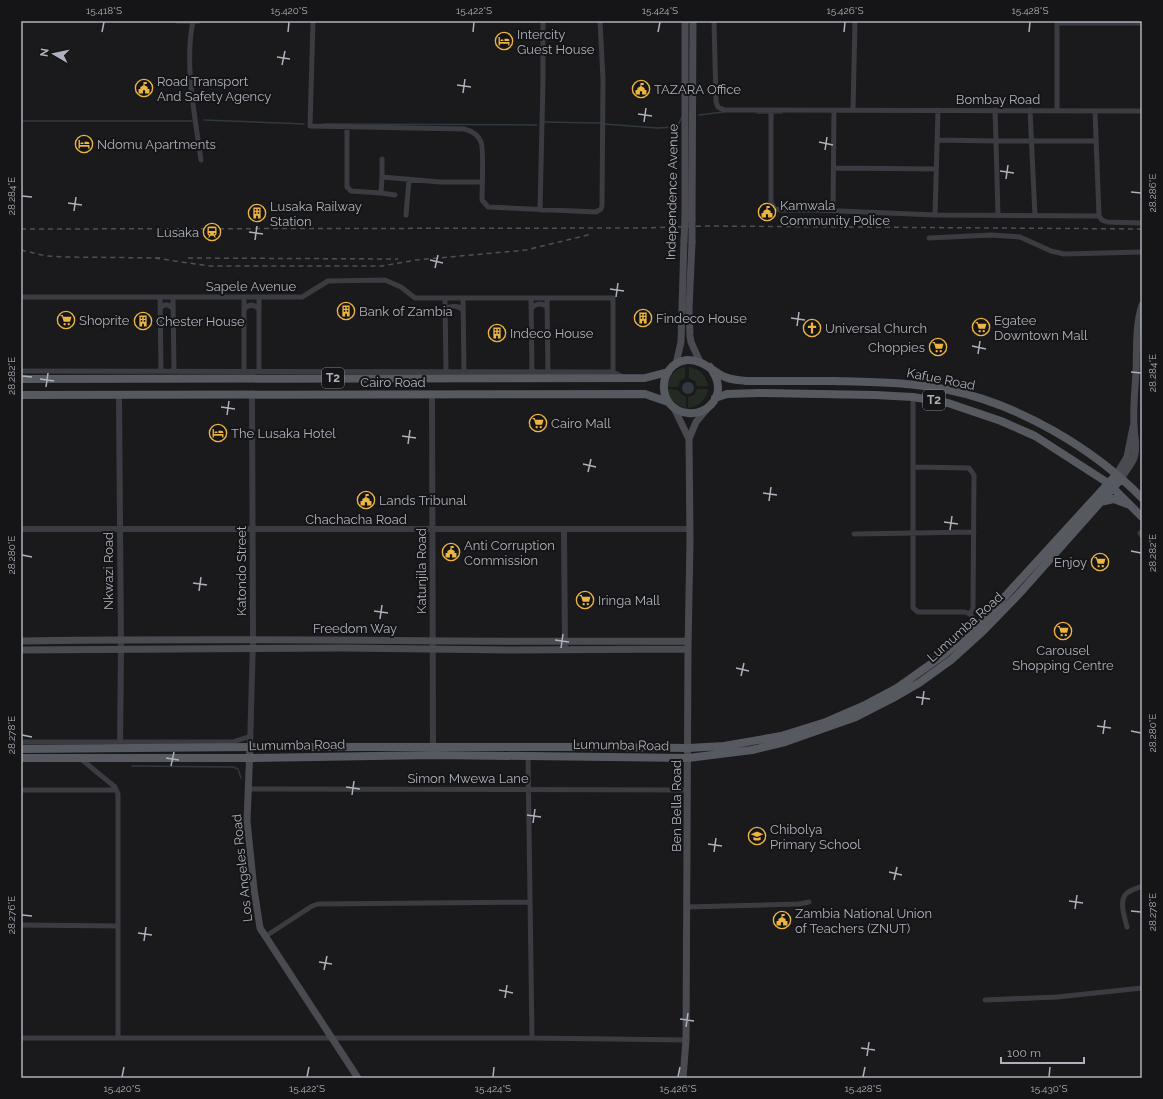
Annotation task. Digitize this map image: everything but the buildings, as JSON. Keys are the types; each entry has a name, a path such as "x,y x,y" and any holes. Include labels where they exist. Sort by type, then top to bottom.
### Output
{"main road":[{"name":"Independence Avenue","path":"685,21 689,219"},
{"name":"Independence Avenue","path":"676,364 681,342 688,241 693,21"},
{"name":"Independence Avenue","path":"688,241 690,336 691,342 700,362"},
{"path":"1118,477 1134,458 1136,450 1134,425 1138,328 1142,305"},
{"path":"690,360 700,362 710,368 718,382 716,398 708,408 702,412 691,414 680,412 671,405 663,389 664,380 668,372 676,364 690,360"},
{"name":"Kafue Road","path":"710,368 726,378 733,380 882,381 927,386 958,392 993,403 1039,422 1085,451 1142,498"},
{"name":"Cairo Road","path":"25,379 132,378 175,375 190,378 232,375 295,378 356,378 375,375 574,375 645,378 668,372"},
{"path":"175,375 179,386 175,395"},
{"path":"534,375 541,386 537,394"},
{"path":"550,375 548,386 552,394"},
{"path":"190,378 186,386 187,391 190,394"},
{"path":"341,378 345,386 344,391 341,394"},
{"path":"356,378 351,386 352,391 356,394"},
{"path":"25,379 25,395"},
{"name":"Kafue Road","path":"716,398 727,394 759,393 875,394 913,397 948,404 987,416 1035,436 1110,485 1142,517"},
{"name":"Cairo Road","path":"25,395 645,394 671,405"},
{"name":"Ben Bella Road","path":"671,405 690,439"},
{"name":"Ben Bella Road","path":"683,1078 686,1040 690,439 696,422 708,408"},
{"path":"1092,472 1099,485 1099,492"},
{"name":"Lumumba Road","path":"21,758 250,758 419,755 688,758 752,750 785,742 856,717 919,683 951,660 1099,492 1110,485 1118,477"},
{"name":"Lumumba Road","path":"21,749 120,745 433,748 688,748 724,746 782,736 826,722 863,706 897,688 980,628 1018,595 1100,502 1110,485"},
{"path":"1100,502 1114,499 1132,506"},
{"name":"Freedom Way","path":"21,641 253,639 688,641"},
{"path":"512,641 512,650"},
{"name":"Freedom Way","path":"21,650 343,648 432,650 688,649"},
{"name":"Los Angeles Road","path":"250,747 247,821 254,889 260,925 358,1078"}],"street":[{"path":"176,21 199,21"},
{"path":"192,21 190,35 190,62 201,160"},
{"path":"313,21 310,126 470,130 477,135 482,143 482,200 488,207 596,212 599,211 602,206 603,80 600,21"},
{"path":"540,210 544,80 543,21"},
{"name":"Bombay Road","path":"714,21 716,102 718,107 724,110 1142,111"},
{"path":"853,110 855,21"},
{"path":"1057,110 1057,22 1142,23"},
{"path":"771,110 771,202 774,208 780,210 816,210 935,216 1098,216 1107,222 1142,224"},
{"path":"833,211 834,110"},
{"path":"935,216 938,110"},
{"path":"995,110 998,216"},
{"path":"1030,110 1034,216"},
{"path":"1095,111 1098,216"},
{"path":"347,127 347,187 351,191 395,195"},
{"path":"937,140 1096,141"},
{"path":"381,193 382,159"},
{"path":"834,168 936,168"},
{"path":"382,177 440,182 482,182"},
{"path":"406,215 409,180"},
{"path":"928,238 991,235 1020,237 1052,251 1064,254 1142,252"},
{"name":"Sapele Avenue","path":"21,297 302,297 328,281 385,280 401,287 414,298 613,298 613,372"},
{"path":"160,297 161,371"},
{"path":"173,297 175,375"},
{"path":"244,297 244,371"},
{"path":"259,297 259,371"},
{"path":"445,298 446,371"},
{"path":"463,298 464,371"},
{"path":"531,298 534,375"},
{"path":"547,298 550,375"},
{"path":"160,308 167,304 173,309"},
{"path":"531,308 539,304 547,308"},
{"path":"244,309 247,306 252,305 259,309"},
{"path":"446,309 454,305 463,310"},
{"path":"21,370 161,371 175,375 232,375 244,371 289,371 375,375 464,371 484,375"},
{"path":"59,379 68,371"},
{"path":"122,371 132,378"},
{"path":"289,371 295,378"},
{"path":"574,375 613,372 624,378"},
{"name":"Katondo Street","path":"250,747 253,639 252,394"},
{"name":"Katunjila Road","path":"432,394 433,748"},
{"name":"Nkwazi Road","path":"119,395 121,649 120,745"},
{"path":"913,397 914,610 918,612 965,612 970,614 980,628"},
{"path":"914,467 969,468 974,475 973,608 970,614"},
{"name":"Chachacha Road","path":"21,529 690,529"},
{"path":"564,529 565,650"},
{"path":"854,534 974,532"},
{"path":"1142,532 1140,533 1142,536"},
{"path":"21,742 120,745 233,742 251,736"},
{"path":"528,756 532,1038"},
{"path":"80,758 115,787 118,794 118,1038"},
{"name":"Simon Mwewa Lane","path":"249,789 688,790"},
{"path":"21,790 116,790"},
{"path":"1127,927 1122,902 1124,896 1127,892 1142,886"},
{"path":"266,936 312,906 318,904 530,902"},
{"path":"687,907 799,904 809,902"},
{"path":"21,925 117,926"},
{"path":"985,1000 1057,997 1142,988"},
{"path":"21,1038 532,1038 686,1040"}],"shaded area":[{"path":"685,367 685,378 680,381 678,387 667,387 669,380 675,371"},
{"path":"689,367 702,373 708,386 697,386 695,381 689,378"},
{"path":"686,382 690,382 694,388 690,394 686,394 682,390 682,386"},
{"path":"667,389 678,390 686,397 686,408 674,402"},
{"path":"697,389 708,389 706,396 699,404 688,408 688,397 694,395"}],"waterway":[{"path":"699,115 723,112"},
{"path":"757,113 769,113"},
{"path":"773,113 782,113"},
{"path":"604,124 657,128 677,127 682,117"},
{"path":"204,120 304,124"},
{"path":"21,121 192,121"},
{"path":"545,122 600,123"},
{"path":"325,124 537,125"},
{"path":"132,766 233,767 238,769 241,778"}],"railway":[{"path":"21,229 643,228 705,226 1142,229"},
{"path":"155,258 209,266 382,266 416,260 526,250 592,234"},
{"path":"21,250 46,256 160,258"},
{"path":"188,258 398,259"}],"place":[{"name":"Intercity Guest House","path":"504,41"},
{"name":"Road Transport And Safety Agency","path":"144,88"},
{"name":"TAZARA Office","path":"641,89"},
{"name":"Ndomu Apartments","path":"84,144"},
{"name":"Kamwala Community Police","path":"767,212"},
{"name":"Lusaka Railway Station","path":"257,213"},
{"name":"Lusaka","path":"212,232"},
{"name":"Bank of Zambia","path":"346,311"},
{"name":"Findeco House","path":"643,318"},
{"name":"Shoprite","path":"66,320"},
{"name":"Chester House","path":"143,321"},
{"name":"Egatee Downtown Mall","path":"981,327"},
{"name":"Universal Church","path":"812,328"},
{"name":"Indeco House","path":"497,333"},
{"name":"Choppies","path":"938,347"},
{"name":"Cairo Mall","path":"538,423"},
{"name":"The Lusaka Hotel","path":"218,433"},
{"name":"Lands Tribunal","path":"366,500"},
{"name":"Anti Corruption Commission","path":"451,552"},
{"name":"Enjoy","path":"1100,562"},
{"name":"Iringa Mall","path":"585,600"},
{"name":"Carousel Shopping Centre","path":"1063,631"},
{"name":"Chibolya Primary School","path":"757,836"},
{"name":"Zambia National Union of Teachers (ZNUT)","path":"782,920"}]}
